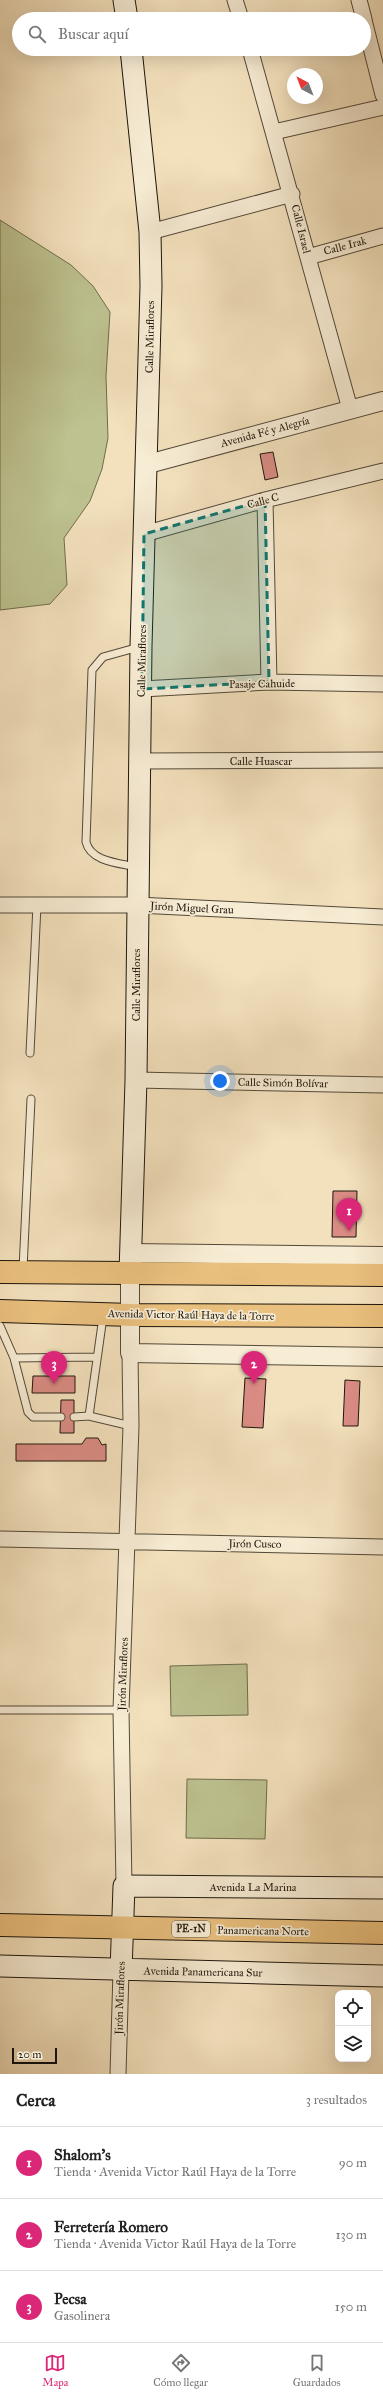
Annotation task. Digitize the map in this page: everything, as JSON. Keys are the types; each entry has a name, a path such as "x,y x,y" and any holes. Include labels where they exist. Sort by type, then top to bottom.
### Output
{"main road":[{"path":"124,0 126,12"},
{"name":"Calle Miraflores","path":"131,1263 136,1080 137,867 142,689 141,646 144,534 148,464 151,286 150,232 132,56"},
{"path":"0,1272 23,1272 131,1263 383,1275"},
{"name":"Avenida Victor Raúl Haya de la Torre","path":"0,1311 132,1315 383,1316"},
{"name":"Avenida La Marina","path":"124,1886 383,1888"},
{"name":"Jirón Miraflores","path":"121,1971 124,1886"},
{"name":"Panamericana Norte","path":"0,1925 383,1933"},
{"name":"Avenida Panamericana Sur","path":"0,1966 121,1971 383,1976"}],"street":[{"path":"235,0 239,12"},
{"path":"359,0 362,12"},
{"path":"371,47 383,94"},
{"name":"Calle Israel","path":"252,56 292,194 350,409"},
{"path":"274,132 383,107"},
{"path":"150,232 292,194"},
{"name":"Calle Irak","path":"308,257 383,236"},
{"name":"Avenida Fé y Alegría","path":"148,464 383,401"},
{"name":"Calle C","path":"144,534 265,500 383,471"},
{"path":"265,500 269,682"},
{"name":"Pasaje Cahuide","path":"142,689 269,682 383,684"},
{"name":"Calle Huascar","path":"140,761 383,760"},
{"name":"Jirón Miguel Grau","path":"0,905 137,905 383,917"},
{"name":"Calle Simón Bolívar","path":"136,1080 383,1085"},
{"path":"131,1263 383,1256"},
{"name":"Jirón Miraflores","path":"124,1886 121,1710 131,1426 131,1263"},
{"path":"130,1353 383,1357"},
{"name":"Jirón Cusco","path":"0,1539 383,1547"},
{"name":"Jirón Miraflores","path":"118,2074 121,1971"}],"lane":[{"path":"137,867 94,855 88,849 86,842 92,670 103,657 141,646"},
{"path":"30,1053 37,905"},
{"path":"23,1272 31,1099"},
{"path":"89,1416 103,1314"},
{"path":"0,1326 14,1358 28,1412 33,1417 60,1417"},
{"path":"14,1358 97,1357"},
{"path":"74,1417 89,1416 131,1426"},
{"path":"0,1710 121,1710"}],"highlighted area":[{"path":"265,500 269,682 142,689 144,534"}],"green space":[{"path":"0,220 71,265 93,286 110,312 106,376 108,438 102,469 90,501 64,538 67,585 50,604 0,610"},
{"path":"247,1664 248,1715 171,1716 170,1666"},
{"path":"187,1779 267,1780 265,1839 186,1838"}],"building":[{"path":"273,452 278,477 265,480 260,454"},
{"path":"333,1191 357,1191 356,1237 332,1237"},
{"path":"33,1376 75,1376 75,1393 32,1393"},
{"path":"245,1378 266,1379 263,1428 242,1427"},
{"path":"345,1380 360,1381 358,1426 343,1426"},
{"path":"61,1400 74,1400 74,1433 60,1433"},
{"path":"86,1438 98,1438 102,1445 106,1444 106,1461 16,1461 16,1444 82,1444"}],"place":[{"name":"Shalom's","path":"349,1231"},
{"name":"Pecsa","path":"54,1384"},
{"name":"Ferretería Romero","path":"254,1384"}]}
